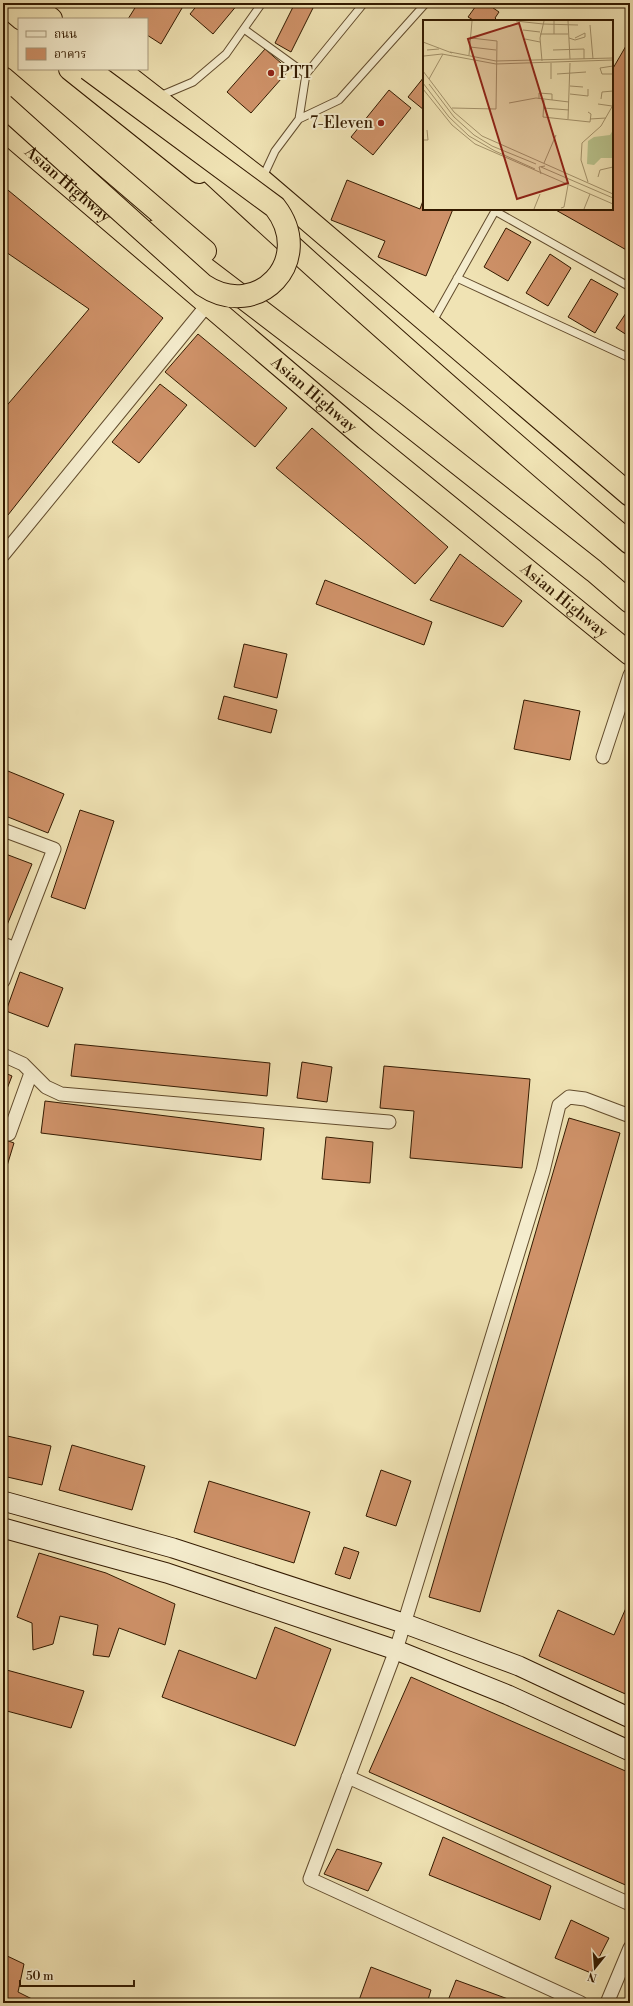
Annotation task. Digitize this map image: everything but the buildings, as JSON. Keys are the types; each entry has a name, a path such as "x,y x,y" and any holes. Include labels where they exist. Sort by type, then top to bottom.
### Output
{"highway":[{"path":"3,3 21,18"},
{"path":"29,3 44,18"},
{"path":"29,3 50,18"},
{"path":"3,16 18,27"},
{"path":"71,70 280,237"},
{"path":"3,105 203,285 222,294 242,296 262,290 271,284 284,268 290,247 287,226 276,207 89,70"},
{"path":"100,70 280,237 486,420 630,543"},
{"path":"119,70 261,180 630,496"},
{"path":"3,78 394,413"},
{"name":"Asian Highway","path":"3,114 394,413 594,570 630,602"},
{"name":"Asian Highway","path":"3,129 366,439 630,654"}],"main road":[{"path":"3,1500 173,1548 404,1623 519,1666 630,1718"},
{"path":"3,1528 167,1573 396,1650 508,1695 630,1752"}],"street":[{"path":"3,555 208,304"},
{"path":"603,757 630,675"},
{"path":"3,830 54,849 9,947 3,981"},
{"path":"3,1055 23,1064 46,1087 61,1094 389,1122"},
{"path":"3,1132 9,1134 31,1073"},
{"path":"581,2003 310,1879 396,1650 543,1171 553,1121 559,1105 569,1097 585,1099 630,1116"},
{"path":"348,1777 630,1904"},
{"path":"607,2003 630,1948"}],"lane":[{"path":"156,98 193,82 226,54 262,3"},
{"path":"299,119 306,74 364,3"},
{"path":"261,180 275,150 299,119 339,100 426,3"},
{"path":"244,29 306,74"},
{"path":"431,325 495,211 630,287"},
{"path":"457,278 630,358"}],"place":[{"name":"PTT","path":"271,73"},
{"name":"7-Eleven","path":"381,123"}]}
